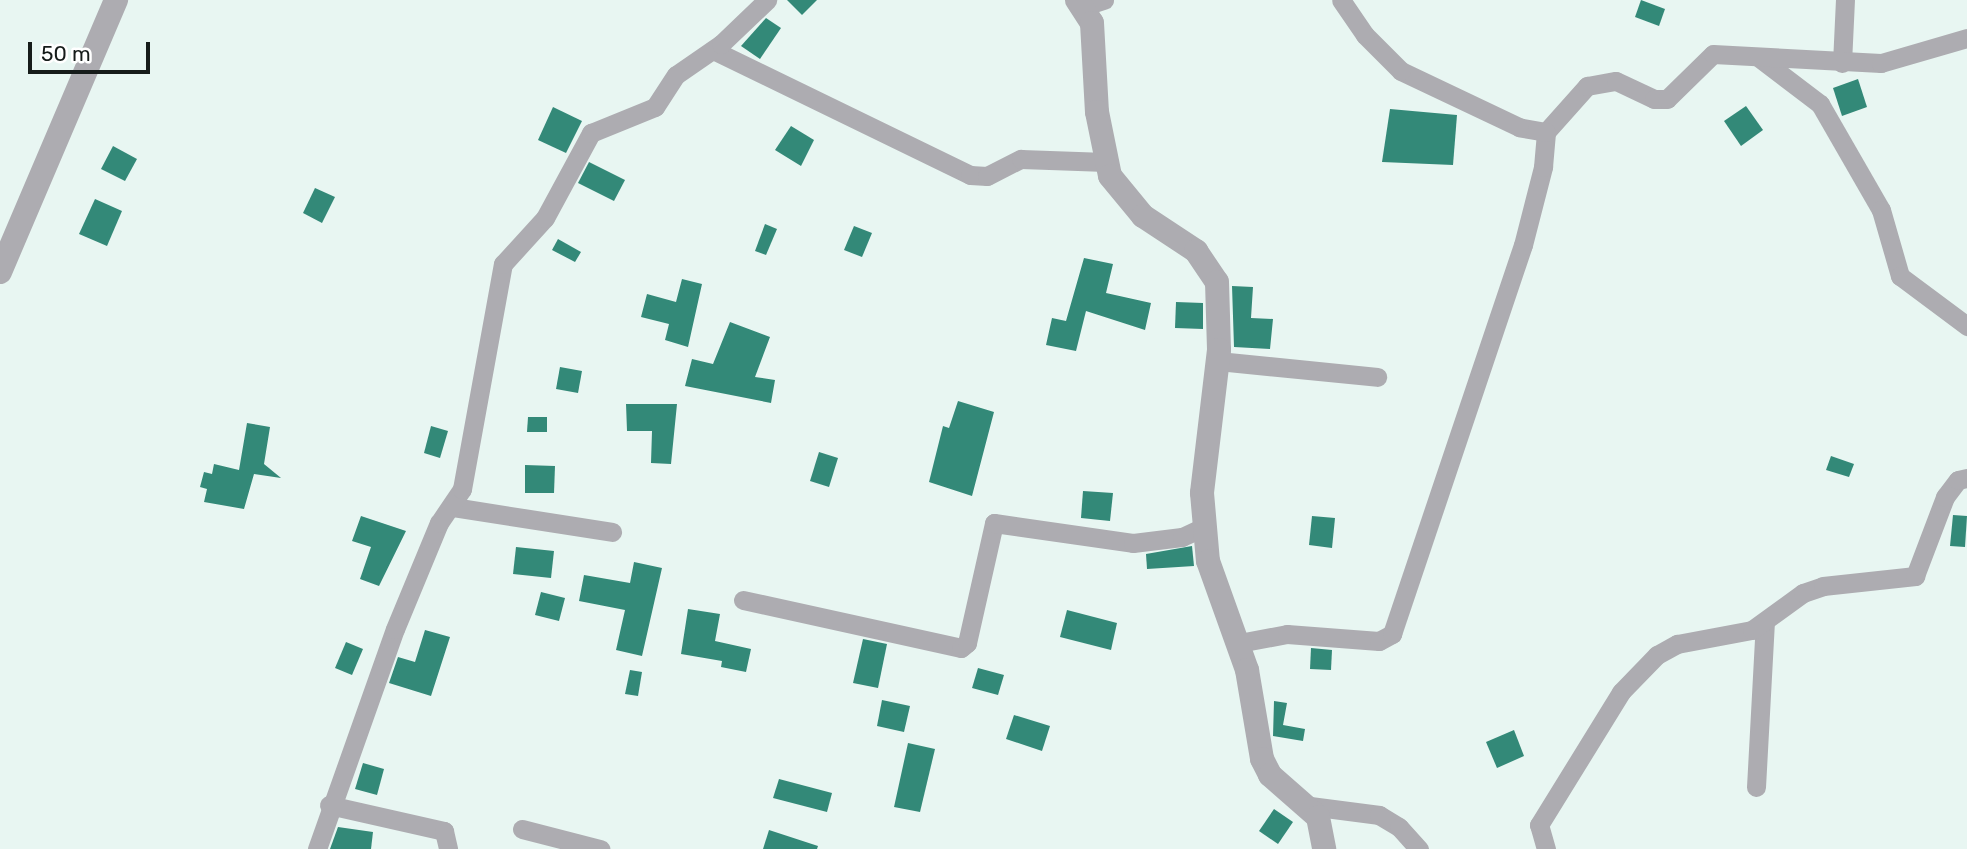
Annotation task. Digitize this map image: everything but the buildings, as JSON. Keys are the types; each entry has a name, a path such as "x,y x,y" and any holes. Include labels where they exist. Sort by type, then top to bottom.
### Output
{"street":[{"path":"0,272 116,0"},
{"path":"317,849 329,805 394,629 439,523 453,507 462,489 477,421 503,264 545,218 591,133 649,112 676,75 713,50 767,0"},
{"path":"1341,0 1365,35 1401,71 1519,127 1546,132"},
{"path":"1842,63 1845,0"},
{"path":"1089,2 1097,52 1097,112 1106,162 1125,199 1196,251 1208,266 1220,299 1218,361 1202,493 1203,527 1212,576 1239,643 1265,766 1310,806 1321,823 1324,849"},
{"path":"1239,643 1287,634 1379,641 1392,634 1523,245 1546,132 1587,86 1600,81 1667,99 1713,54 1881,63 1967,38"},
{"path":"713,50 970,175 987,176 1021,159 1106,162"},
{"path":"1759,57 1820,104 1881,210 1900,276 1967,326"},
{"path":"1218,361 1377,377"},
{"path":"1546,849 1539,825 1621,692 1649,662 1677,644 1731,637 1765,622 1803,593 1823,586 1915,576 1945,496 1958,480 1967,478"},
{"path":"453,507 612,532"},
{"path":"743,600 961,649 967,643 994,523 1133,542 1182,537 1203,527"},
{"path":"1756,787 1765,622"},
{"path":"329,805 444,831 448,849"},
{"path":"1310,806 1379,815 1399,827 1419,849"},
{"path":"522,828 600,849"}]}
